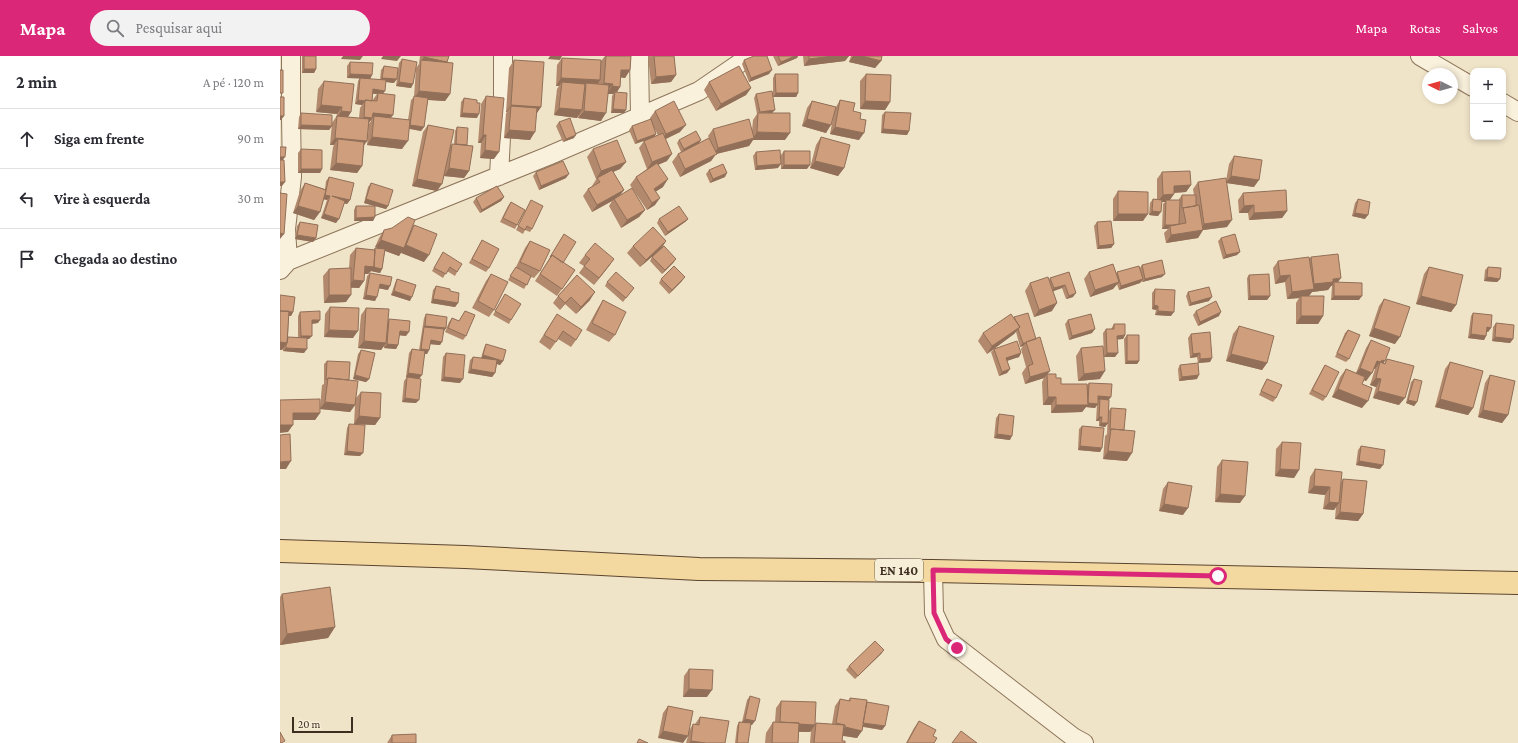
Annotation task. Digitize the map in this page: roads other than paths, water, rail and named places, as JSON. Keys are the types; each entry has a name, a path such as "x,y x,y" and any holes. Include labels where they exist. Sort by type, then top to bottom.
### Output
{"main road":[{"name":"EN 140","path":"280,551 465,556 699,569 933,570 1518,583"}],"street":[{"path":"291,56 292,177 286,229 284,266 699,91 750,56"},
{"path":"499,176 503,98 503,56"},
{"path":"639,56 640,116"},
{"path":"1420,56 1470,85"},
{"path":"1505,104 1518,112"},
{"path":"933,570 934,613 946,639 1074,741"}]}
